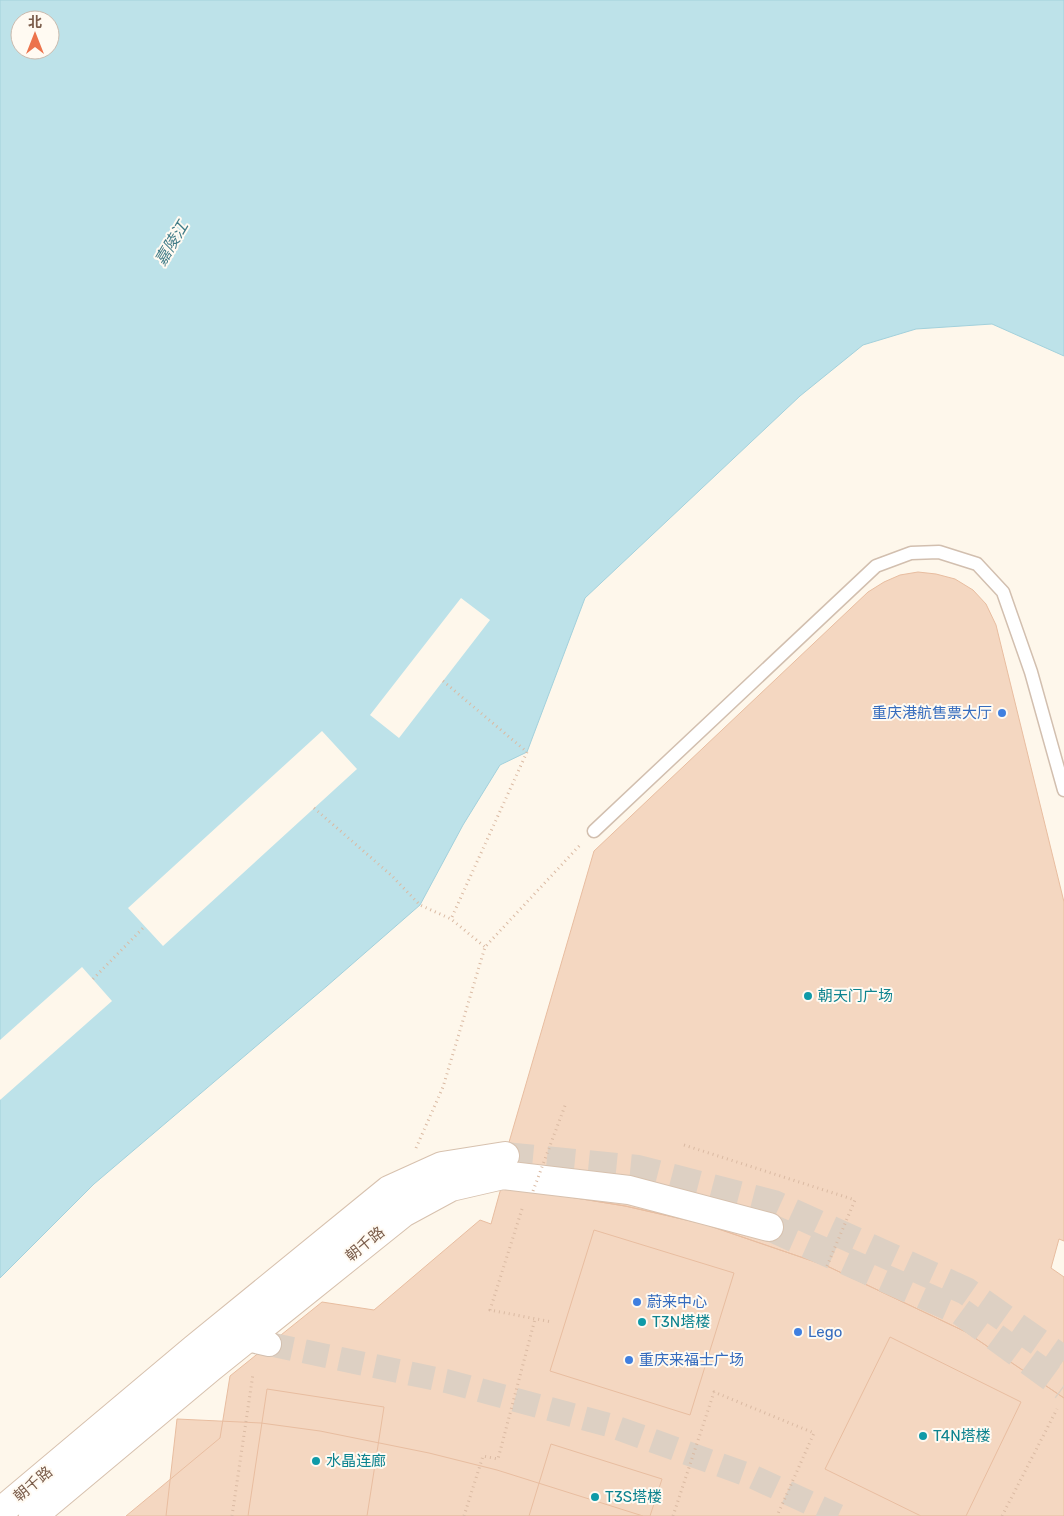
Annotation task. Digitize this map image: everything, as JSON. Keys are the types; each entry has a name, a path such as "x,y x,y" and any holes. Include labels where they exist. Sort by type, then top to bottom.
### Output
{"main road":[{"name":"朝千路","path":"0,1512 194,1349 249,1334 389,1190 442,1166 505,1156"},
{"name":"朝千路","path":"33,1516 249,1334 403,1214 452,1188 503,1175 629,1190 769,1227"}],"lane":[{"path":"594,830 876,566 911,553 939,552 977,564 1003,592 1030,672 1064,790"}],"path":[{"path":"443,681 527,752 451,919"},
{"path":"314,808 391,875 420,905 451,919 485,947"},
{"path":"415,1151 443,1086 485,947 594,830"},
{"path":"93,979 145,926"},
{"path":"533,1191 566,1103"},
{"path":"684,1145 855,1200 826,1266"},
{"path":"522,1209 490,1310 552,1322"},
{"path":"464,1516 483,1456 498,1459 535,1319"},
{"path":"232,1516 253,1374"},
{"path":"673,1516 714,1392 814,1433 778,1516"},
{"path":"1002,1516 1057,1409"}],"water":[{"name":"嘉陵江","path":"0,0 1064,0 1064,356 992,324 916,329 863,345 800,396 585,598 527,752 500,765 463,825 420,905 94,1184 0,1278"}],"pier":[{"path":"461,598 490,620 399,738 370,715"},
{"path":"322,731 357,769 163,946 128,908"},
{"path":"82,967 112,1001 0,1100 0,1040"}],"building":[{"name":"朝天门广场","path":"918,572 955,579 973,590 986,604 996,625 1064,902 1064,1241 1059,1239 1051,1268 1064,1277 1064,1398 966,1332 827,1266 704,1224 625,1206 533,1191 505,1156 594,851 868,592 900,575"},
{"name":"重庆来福士广场","path":"501,1188 533,1191 625,1206 704,1224 827,1266 966,1332 1064,1398 1064,1516 126,1516 220,1438 230,1376 322,1302 374,1310 480,1220 491,1224"},
{"name":"T3N塔楼","path":"594,1230 734,1273 690,1415 550,1371"},
{"name":"T4N塔楼","path":"890,1337 1021,1402 966,1516 921,1516 825,1469"},
{"path":"267,1389 384,1407 367,1516 248,1516"},
{"name":"水晶连廊","path":"177,1419 261,1423 320,1431 429,1453 497,1470 643,1516 166,1516"},
{"name":"T3S塔楼","path":"551,1444 662,1479 650,1516 529,1516"}],"tunnel":[{"path":"505,1156 638,1169 774,1204 966,1291 1064,1360"},
{"path":"769,1227 961,1312 1064,1387"},
{"path":"269,1344 446,1381 609,1425 751,1476 838,1516"}],"place":[{"name":"重庆港航售票大厅","path":"1002,713"},
{"name":"朝天门广场","path":"808,996"},
{"name":"蔚来中心","path":"637,1302"},
{"name":"T3N塔楼","path":"642,1322"},
{"name":"Lego","path":"798,1332"},
{"name":"重庆来福士广场","path":"629,1360"},
{"name":"T4N塔楼","path":"923,1436"},
{"name":"水晶连廊","path":"316,1461"},
{"name":"T3S塔楼","path":"595,1497"}]}
